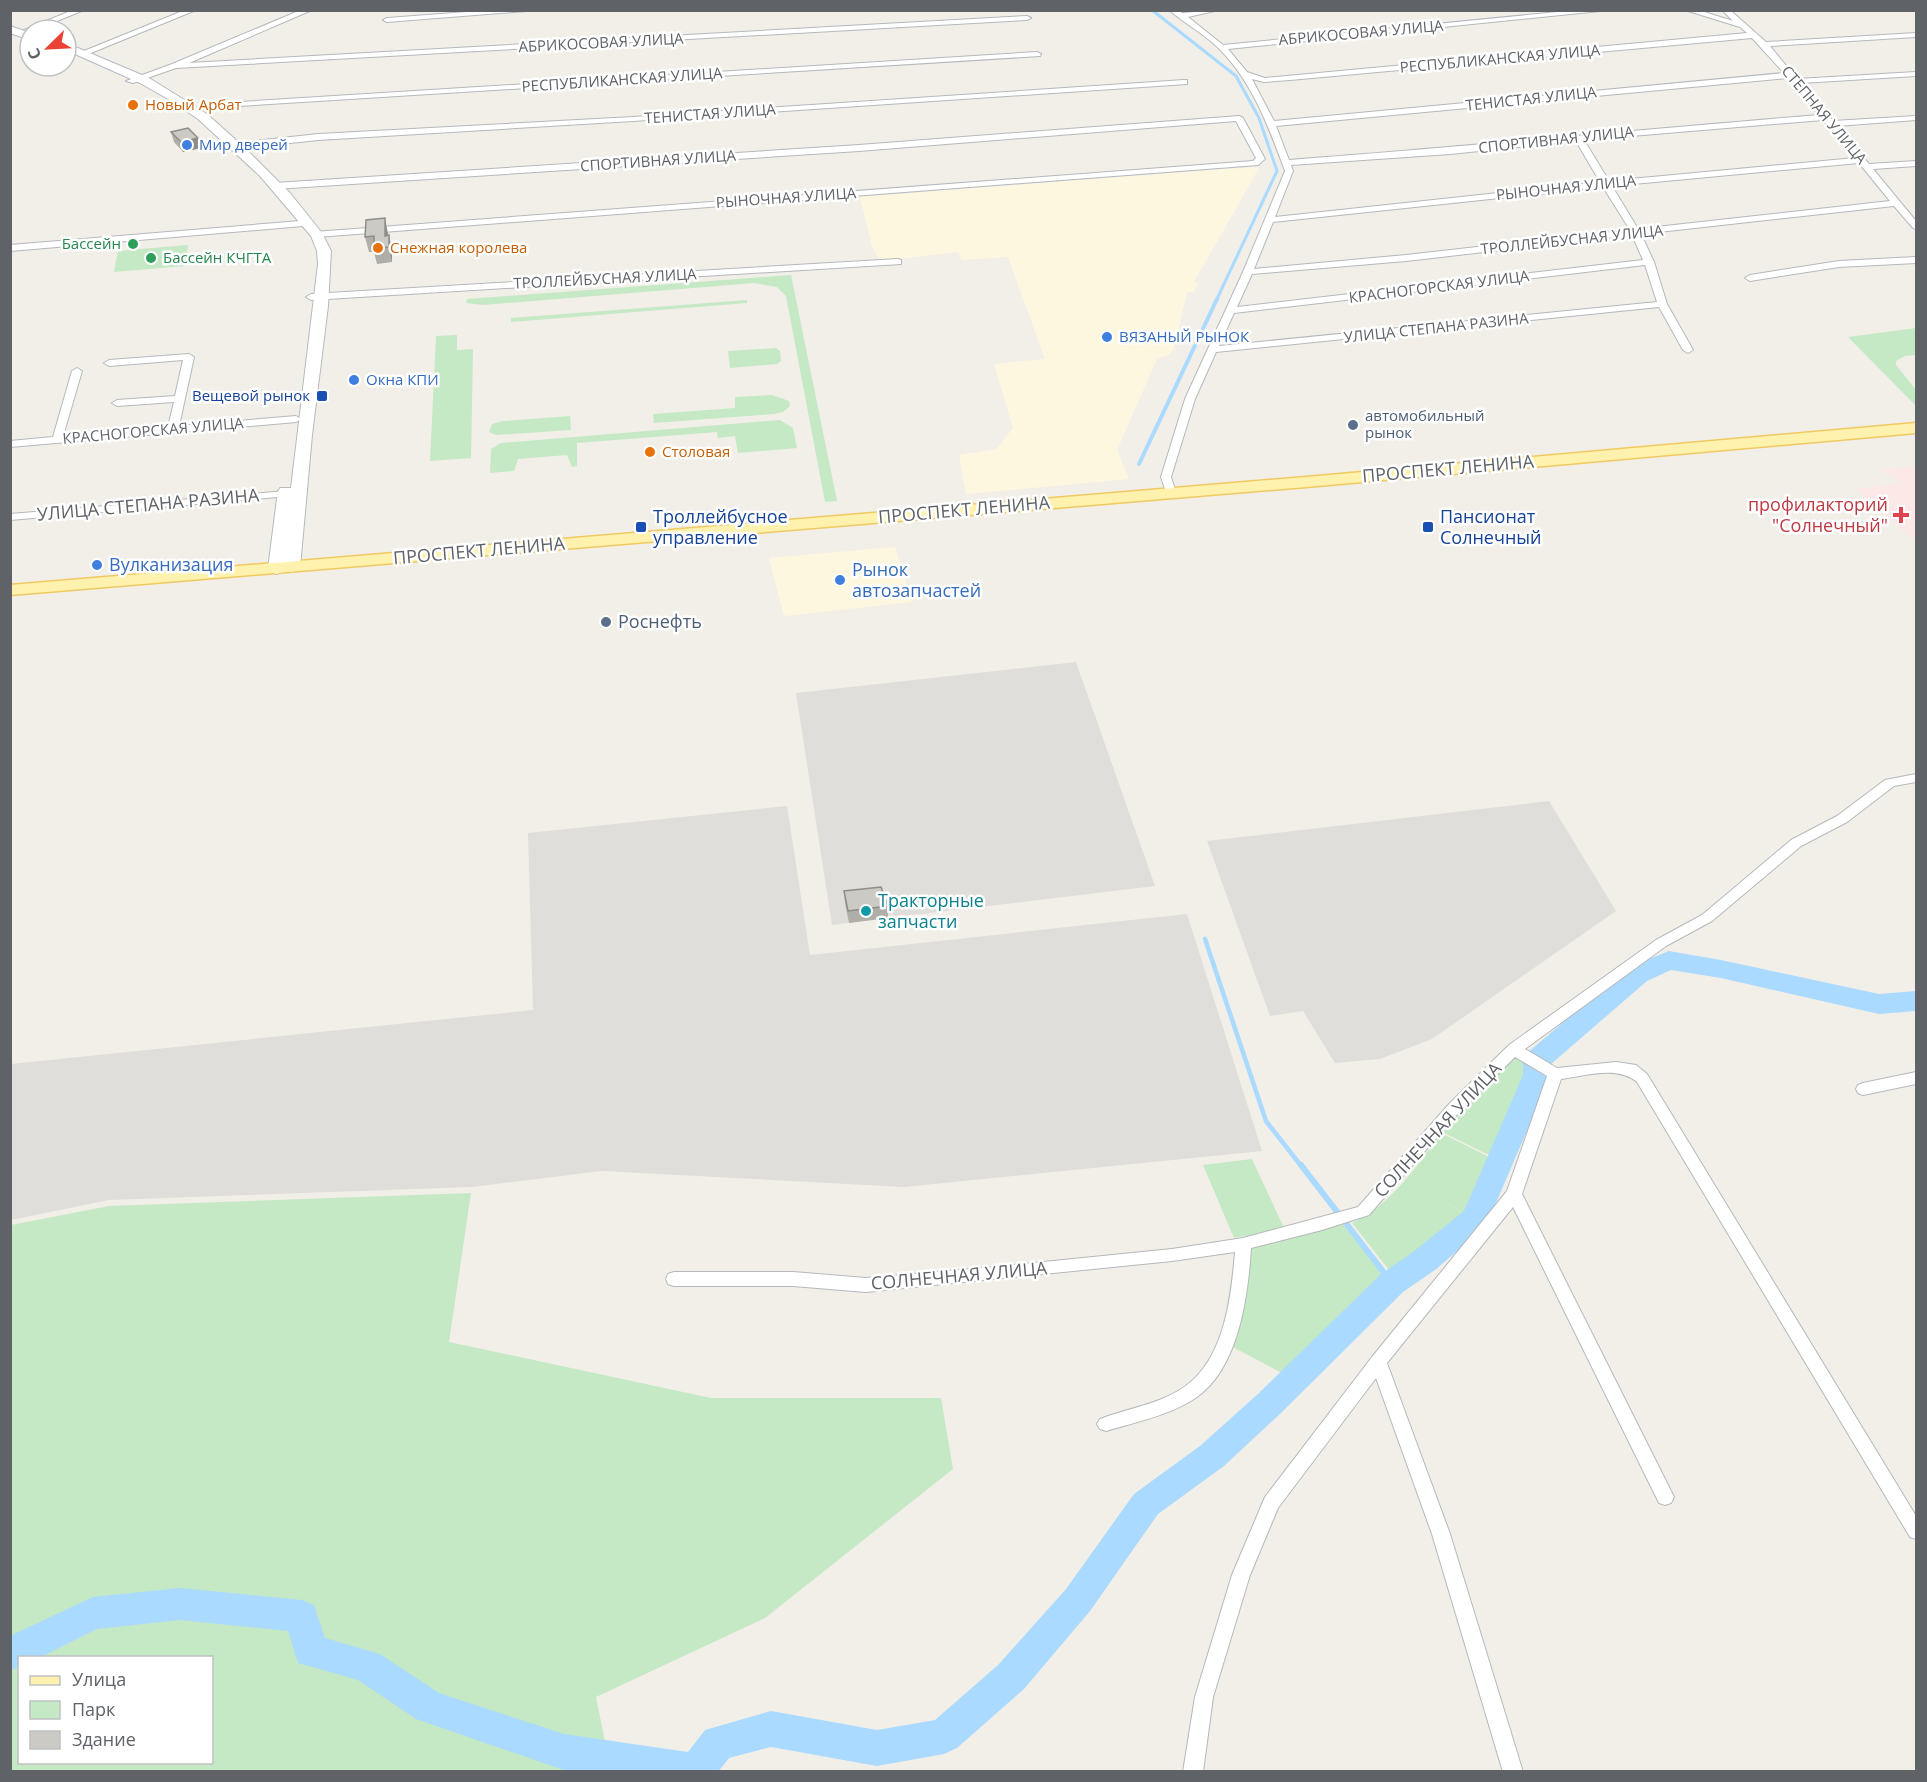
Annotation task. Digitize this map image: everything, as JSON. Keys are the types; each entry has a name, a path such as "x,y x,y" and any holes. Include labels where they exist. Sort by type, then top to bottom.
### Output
{"main road":[{"path":"78,51 189,107 235,146 310,223 317,234 324,252 296,418 294,497"},
{"path":"78,58 134,80 187,113 232,153 300,224 315,254 317,296 284,568"},
{"name":"ПРОСПЕКТ ЛЕНИНА","path":"10,590 1917,428"}],"street":[{"path":"63,18 81,10"},
{"path":"83,53 193,10"},
{"path":"134,80 175,66 309,10"},
{"path":"387,20 535,10"},
{"path":"1171,493 1166,477 1190,399 1248,272 1289,171 1273,124 1246,74 1223,47 1172,10"},
{"path":"1181,16 1216,10"},
{"path":"1486,10 1495,21"},
{"name":"АБРИКОСОВАЯ УЛИЦА","path":"1223,47 1607,10"},
{"path":"1688,10 1745,27"},
{"name":"СТЕПНАЯ УЛИЦА","path":"1727,11 1764,44 1917,226"},
{"name":"АБРИКОСОВАЯ УЛИЦА","path":"175,66 1027,18"},
{"name":"РЕСПУБЛИКАНСКАЯ УЛИЦА","path":"1246,74 1264,80 1290,78 1754,34"},
{"path":"1764,44 1917,35"},
{"name":"РЕСПУБЛИКАНСКАЯ УЛИЦА","path":"207,106 1037,54"},
{"name":"ТЕНИСТАЯ УЛИЦА","path":"1273,124 1793,78 1917,74"},
{"name":"ТЕНИСТАЯ УЛИЦА","path":"235,146 318,137 1184,82"},
{"name":"СПОРТИВНАЯ УЛИЦА","path":"275,186 1042,135 1239,118 1262,159 1255,162"},
{"name":"СПОРТИВНАЯ УЛИЦА","path":"1286,163 1450,151 1578,138 1829,120 1917,118"},
{"path":"1578,138 1636,233 1649,262 1662,304 1688,350"},
{"name":"РЫНОЧНАЯ УЛИЦА","path":"317,234 1255,162"},
{"name":"РЫНОЧНАЯ УЛИЦА","path":"1270,220 1604,184 1865,163 1917,163"},
{"name":"ТРОЛЛЕЙБУСНАЯ УЛИЦА","path":"1248,272 1406,258 1896,203"},
{"path":"1906,213 1917,213"},
{"path":"10,248 300,224"},
{"path":"1750,278 1839,264 1917,260"},
{"name":"ТРОЛЛЕЙБУСНАЯ УЛИЦА","path":"317,296 898,262"},
{"name":"КРАСНОГОРСКАЯ УЛИЦА","path":"1229,311 1649,262"},
{"name":"УЛИЦА СТЕПАНА РАЗИНА","path":"1211,350 1662,304"},
{"path":"109,363 189,357 173,429"},
{"path":"57,440 77,371"},
{"path":"117,403 180,399"},
{"name":"КРАСНОГОРСКАЯ УЛИЦА","path":"10,444 296,418"},
{"name":"УЛИЦА СТЕПАНА РАЗИНА","path":"10,517 294,497"},
{"name":"СОЛНЕЧНАЯ УЛИЦА","path":"674,1279 793,1279 866,1285 1160,1256 1243,1244 1364,1211 1455,1107 1660,943 1707,918 1796,843 1842,819 1890,783 1917,778"},
{"path":"1520,1053 1555,1074 1616,1067 1631,1069 1642,1078 1917,1531"},
{"path":"1193,1772 1204,1697 1241,1575 1271,1503 1378,1362 1514,1194 1555,1074"},
{"path":"1863,1089 1917,1078"},
{"path":"1514,1194 1665,1497"},
{"path":"1106,1424 1170,1402 1193,1391 1208,1374 1220,1354 1230,1325 1241,1283 1243,1244"},
{"path":"1378,1362 1441,1534 1513,1772"}],"shaded area":[{"name":"ВЯЗАНЫЙ РЫНОК","path":"1259,168 1194,282 1198,283 1194,292 1187,292 1174,349 1169,355 1157,359 1117,450 1129,479 966,494 959,455 997,449 1013,428 994,364 1045,359 1008,257 962,260 958,252 880,261 872,246 860,197"},
{"name":"профилакторий \"Солнечный\"","path":"1916,466 1916,542 1856,489 1903,483 1881,470"},
{"name":"Рынок автозапчастей","path":"895,547 912,602 784,616 769,558"},
{"path":"1076,662 1155,886 832,925 796,693"},
{"path":"1549,801 1616,911 1432,1039 1380,1059 1335,1063 1303,1011 1270,1016 1207,841"},
{"path":"787,806 810,955 1187,914 1262,1151 904,1187 602,1171 472,1187 109,1200 11,1220 11,1064 533,1010 528,833"}],"green space":[{"name":"Бассейн КЧГТА","path":"188,245 185,266 114,272 118,251"},
{"path":"791,275 837,501 825,502 786,296 777,287 754,283 483,305 466,303 467,299"},
{"path":"747,300 747,303 511,322 511,318"},
{"path":"1916,328 1916,355 1905,356 1896,361 1896,365 1916,390 1916,406 1848,337"},
{"path":"457,335 457,350 473,349 471,458 430,461 436,336"},
{"path":"776,348 780,351 781,361 777,364 730,368 728,351"},
{"path":"772,395 789,401 790,406 783,412 774,414 654,423 653,414 735,408 735,397"},
{"path":"570,416 571,430 496,435 489,432 492,424 503,421"},
{"path":"780,420 793,428 797,448 738,453 735,436 718,438 717,432 577,443 577,466 572,467 567,455 518,459 514,471 490,473 491,449 501,443"},
{"path":"1516,1053 1534,1067 1532,1077 1495,1158 1442,1132"},
{"path":"1441,1133 1495,1160 1468,1217 1443,1199 1467,1217 1393,1275 1352,1223 1366,1216 1391,1196"},
{"path":"1252,1159 1284,1228 1234,1238 1203,1165"},
{"path":"471,1193 449,1342 711,1398 941,1398 953,1469 765,1618 596,1697 611,1771 11,1771 11,1225 109,1206"},
{"path":"1342,1223 1388,1282 1291,1378 1231,1346 1250,1247"}],"building":[{"path":"188,128 198,138 181,142 171,132"},
{"path":"385,218 385,236 389,235 389,247 374,248 374,236 365,237 366,220"},
{"path":"881,887 888,906 848,911 844,891"}],"waterway":[{"path":"1152,10 1236,76 1259,118 1277,171 1216,301"},
{"path":"1139,464 1217,299"},
{"path":"1205,939 1266,1121 1302,1167"},
{"path":"10,1654 93,1613 180,1604 302,1616 310,1651 367,1666 429,1707 564,1752 696,1771 718,1743 771,1729 877,1748 944,1736 1011,1677 1078,1600 1146,1504 1212,1456 1270,1403 1392,1283 1424,1261 1476,1218 1537,1075 1537,1060 1638,974 1669,960 1721,969 1879,1004 1916,1001"},
{"path":"1301,1165 1392,1283"}],"place":[{"name":"Новый Арбат","path":"133,105"},
{"name":"Мир дверей","path":"187,145"},
{"name":"Бассейн","path":"133,244"},
{"name":"Снежная королева","path":"378,248"},
{"name":"Бассейн КЧГТА","path":"151,258"},
{"name":"ВЯЗАНЫЙ РЫНОК","path":"1107,337"},
{"name":"Окна КПИ","path":"354,380"},
{"name":"Вещевой рынок","path":"322,396"},
{"name":"автомобильный рынок","path":"1353,425"},
{"name":"Столовая","path":"650,452"},
{"name":"профилакторий \"Солнечный\"","path":"1901,515"},
{"name":"Троллейбусное управление","path":"641,527"},
{"name":"Пансионат Солнечный","path":"1428,527"},
{"name":"Вулканизация","path":"97,565"},
{"name":"Рынок автозапчастей","path":"840,580"},
{"name":"Роснефть","path":"606,622"},
{"name":"Тракторные запчасти","path":"866,911"}]}
